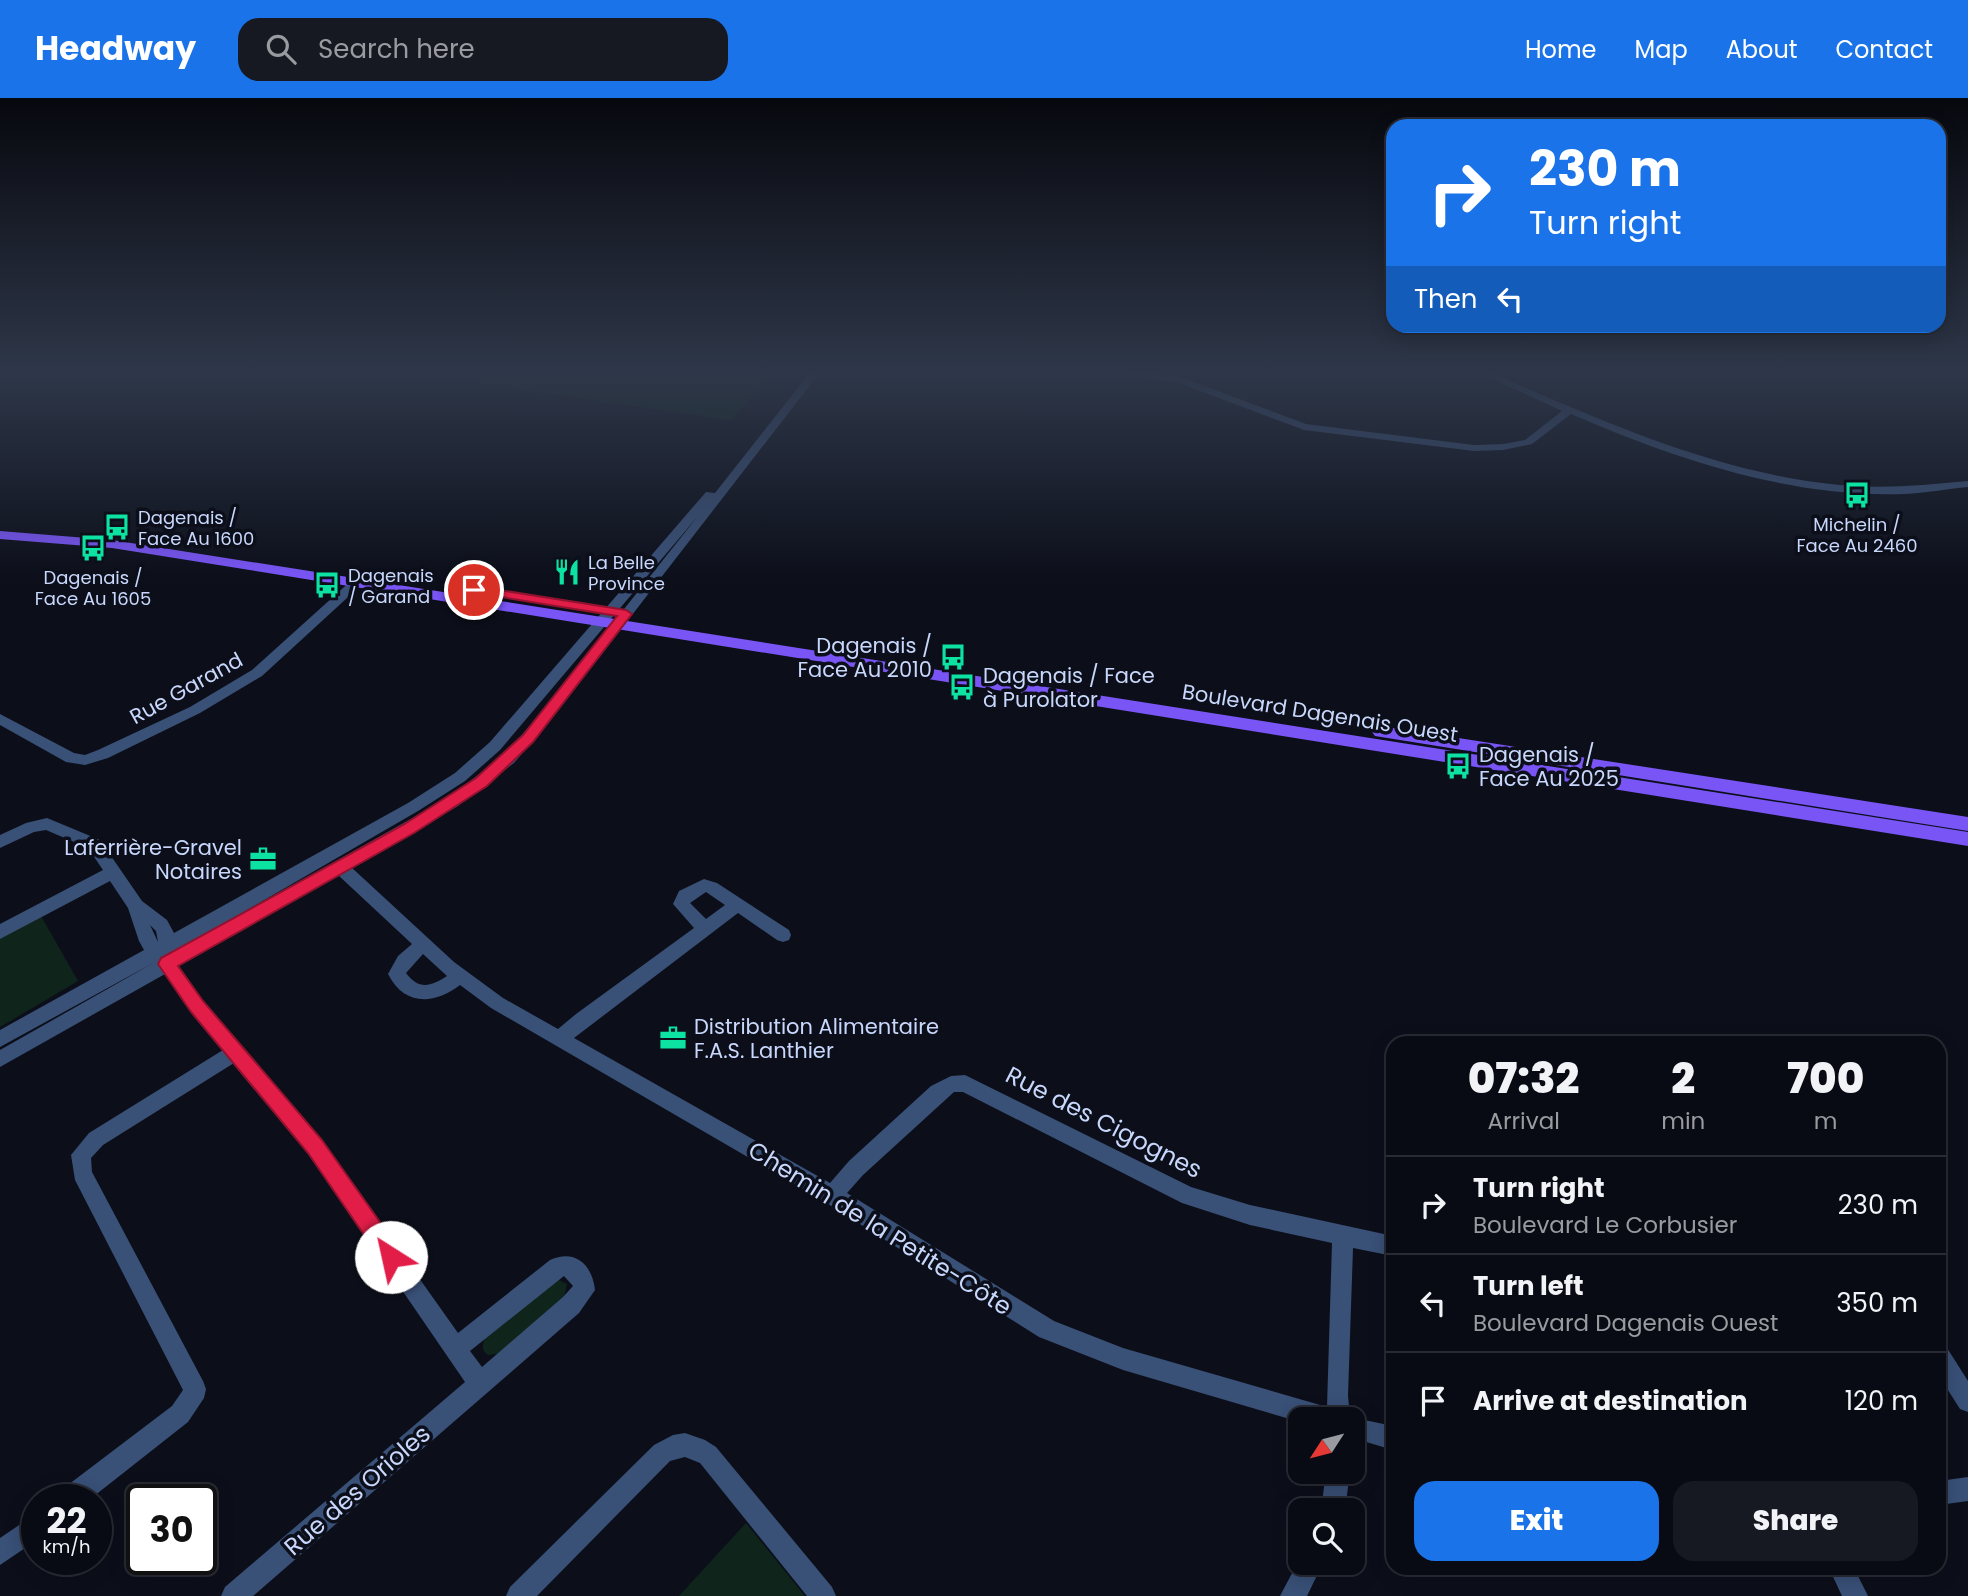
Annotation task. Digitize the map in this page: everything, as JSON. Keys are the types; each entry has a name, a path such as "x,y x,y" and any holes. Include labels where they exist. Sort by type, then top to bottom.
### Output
{"main road":[{"name":"Boulevard Dagenais Ouest","path":"0,526 114,533 362,578"},
{"name":"Boulevard Dagenais Ouest","path":"0,535 94,541 362,578 1968,839"},
{"name":"Boulevard Dagenais Ouest","path":"613,618 1968,824"}],"street":[{"path":"0,1039 164,953 340,867 435,813 497,770 533,733 613,618 693,512 759,441"},
{"path":"1421,441 1480,448 1509,447 1528,441"},
{"path":"1652,441 1695,458 1785,482 1881,492 1924,491 1968,484"},
{"name":"Rue Garand","path":"0,719 71,758 85,760 97,757 195,710 248,679 284,651 362,578"},
{"path":"0,1059 164,953 453,782 500,741 613,618"},
{"path":"0,842 32,827 55,825 92,842 136,906 163,925 167,931 164,953 197,1006 315,1147 480,1384"},
{"name":"Chemin de la Petite-Côte","path":"340,867 423,945 459,976 497,1003 832,1195 1005,1305 1061,1336 1167,1373 1288,1408"},
{"path":"0,932 113,872"},
{"path":"706,929 682,906 683,898 701,886 707,886 783,935"},
{"path":"560,1039 582,1019 737,905"},
{"path":"423,945 408,956 398,969 397,974 408,987 420,994 433,994 459,976"},
{"path":"89,1484 180,1413 193,1398 195,1389 86,1181 80,1167 81,1155 96,1139 236,1052"},
{"name":"Rue des Cigognes","path":"832,1195 856,1168 931,1098 946,1086 959,1082 984,1090 1177,1191 1236,1212 1386,1245"},
{"path":"1338,1407 1343,1236"},
{"name":"Rue des Orioles","path":"234,1596 578,1299 586,1286 583,1278 567,1265 557,1267 455,1349"},
{"path":"1946,1367 1968,1401"},
{"path":"1365,1430 1386,1436"},
{"path":"519,1596 662,1453 679,1444 692,1445 708,1455 823,1596"},
{"path":"1946,1492 1968,1489"},
{"path":"0,1553 21,1537"},
{"path":"1293,1596 1304,1575"},
{"path":"1844,1575 1855,1596"}],"green space":[{"path":"41,916 78,981 0,1027 0,937"},
{"path":"557,1279 567,1284 564,1297 498,1354 488,1355 483,1348 485,1338"},
{"path":"746,1523 805,1596 679,1596"}],"place":[{"name":"Michelin / Face Au 2460","path":"1857,495"},
{"name":"Dagenais / Face Au 1600","path":"117,527"},
{"name":"Dagenais / Face Au 1605","path":"93,548"},
{"name":"La Belle Province","path":"567,572"},
{"name":"Dagenais / Garand","path":"327,585"},
{"name":"Dagenais / Face Au 2010","path":"953,657"},
{"name":"Dagenais / Face à Purolator","path":"962,687"},
{"name":"Dagenais / Face Au 2025","path":"1458,766"},
{"name":"Laferrière-Gravel Notaires","path":"263,859"},
{"name":"Distribution Alimentaire F.A.S. Lanthier","path":"673,1038"}],"route":[{"path":"391,1257 315,1147 197,1006 167,964 408,829 482,782 528,739 626,614 474,590"}]}
